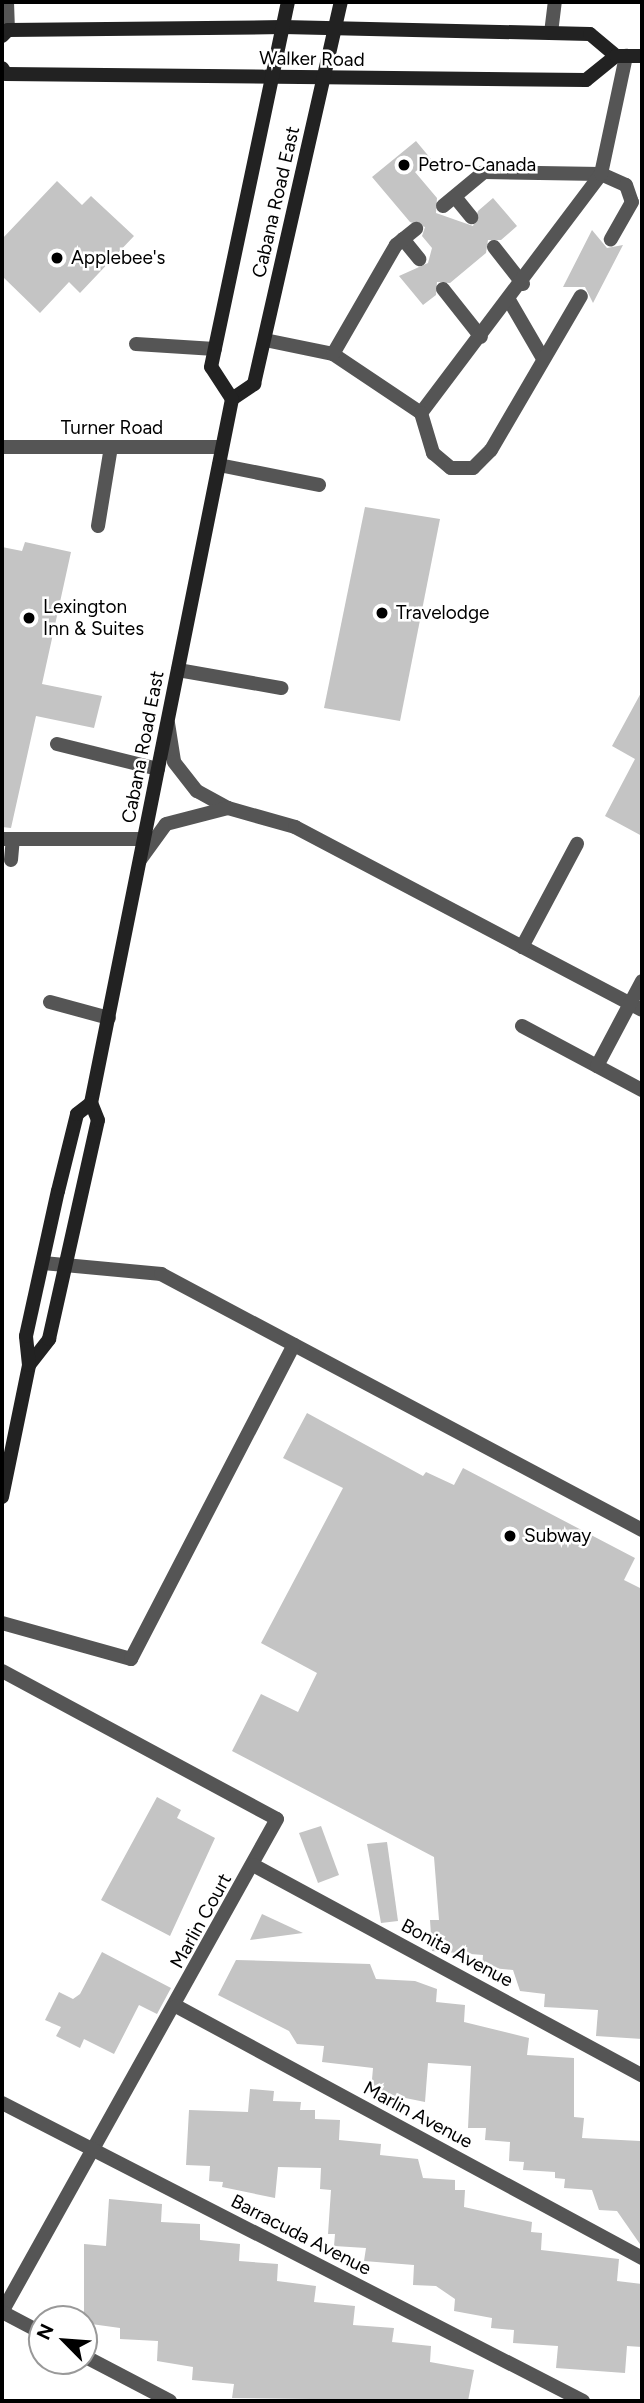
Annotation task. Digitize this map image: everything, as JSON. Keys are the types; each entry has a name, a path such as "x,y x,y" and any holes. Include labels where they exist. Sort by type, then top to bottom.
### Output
{"main road":[{"name":"Cabana Road East","path":"232,399 211,367 288,2"},
{"name":"Cabana Road East","path":"29,1365 49,1339 98,1120 91,1103 232,399 254,384 341,2"},
{"name":"Walker Road","path":"2,68 6,74 586,80 621,56 590,34 283,27 5,33"},
{"path":"621,56 642,56"},
{"name":"Cabana Road East","path":"2,1497 29,1365 26,1336 77,1114 91,1103"}],"street":[{"path":"5,33 7,2"},
{"path":"551,33 555,2"},
{"path":"421,413 523,284 601,174 621,56"},
{"path":"471,217 449,202 484,172 601,174 626,185 632,202 611,239"},
{"path":"333,354 403,239 416,229"},
{"path":"403,239 419,259"},
{"path":"494,247 523,284"},
{"path":"443,289 481,337"},
{"path":"265,340 333,354 421,413 433,453 450,468 473,468 491,450 542,357 581,296"},
{"path":"509,300 542,357"},
{"path":"136,344 215,349"},
{"name":"Turner Road","path":"2,447 222,447"},
{"path":"98,526 111,447"},
{"path":"219,465 319,485"},
{"path":"178,670 281,688"},
{"path":"168,722 174,762 197,791 228,808 295,827 636,1007"},
{"path":"58,744 158,769"},
{"path":"140,860 166,824 228,808"},
{"path":"11,860 8,839 144,839"},
{"path":"522,947 577,844"},
{"path":"597,1066 636,1007 642,981"},
{"path":"50,1002 108,1018"},
{"path":"522,1026 642,1090"},
{"path":"43,1263 161,1274 642,1530"},
{"path":"2,1623 131,1659 294,1345"},
{"name":"Marlin Court","path":"2,1671 277,1819 176,2006 2,2312"},
{"name":"Bonita Avenue","path":"253,1865 642,2075"},
{"name":"Marlin Avenue","path":"176,2006 642,2258"},
{"name":"Barracuda Avenue","path":"2,2103 583,2401"},
{"path":"2,2312 28,2326"},
{"path":"98,2363 170,2401"}],"building":[{"path":"416,141 431,159 415,172 437,198 436,213 473,226 478,211 493,198 517,226 501,240 488,240 486,253 450,283 437,282 436,295 423,305 399,276 428,263 432,248 422,236 425,227 410,222 372,177"},
{"name":"Applebee's","path":"57,181 82,205 91,196 134,236 80,293 69,282 40,313 2,276 2,239"},
{"path":"592,230 607,248 623,245 593,303 585,287 563,287"},
{"name":"Travelodge","path":"365,507 440,519 400,721 324,708"},
{"name":"Lexington Inn & Suites","path":"25,542 71,552 42,684 102,696 94,728 36,716 11,828 2,827 2,547 22,551"},
{"path":"642,691 642,836 605,816 635,759 612,746"},
{"path":"307,1413 423,1476 426,1472 454,1485 463,1468 635,1558 624,1580 642,1589 642,2039 596,2036 598,2010 544,2007 545,1994 520,1991 513,1970 482,1967 483,1955 432,1951 430,1920 439,1920 434,1857 232,1751 261,1694 298,1712 317,1673 261,1643 343,1488 283,1458"},
{"path":"157,1797 181,1810 177,1818 215,1838 170,1936 101,1900"},
{"path":"321,1826 339,1875 318,1883 299,1833"},
{"path":"387,1842 398,1921 381,1923 367,1844"},
{"path":"262,1914 303,1933 250,1940"},
{"path":"102,1952 171,1988 157,2014 139,2005 114,2054 84,2039 80,2048 56,2036 61,2027 45,2020 59,1992 73,1999 80,1994"},
{"path":"236,1960 370,1964 376,1979 415,1981 437,1989 436,2002 465,2005 464,2022 529,2038 527,2055 574,2058 574,2117 584,2118 582,2138 640,2141 642,2247 617,2211 599,2210 592,2190 564,2188 565,2179 555,2178 555,2172 523,2170 524,2162 509,2161 510,2142 485,2140 486,2128 468,2128 471,2066 428,2063 425,2102 371,2091 373,2068 322,2062 324,2046 297,2044 289,2031 218,1995"},
{"path":"250,2089 274,2091 273,2101 301,2102 300,2110 315,2110 315,2119 340,2120 339,2140 381,2144 380,2155 418,2159 423,2178 455,2180 455,2190 465,2190 464,2207 532,2222 531,2232 542,2233 541,2250 619,2259 617,2281 642,2284 642,2347 627,2346 625,2373 556,2368 558,2346 513,2343 514,2330 491,2328 492,2318 454,2311 455,2299 436,2286 413,2285 414,2265 364,2261 366,2248 334,2246 335,2234 328,2234 331,2190 320,2189 321,2168 278,2167 275,2198 222,2187 223,2182 209,2181 210,2166 186,2165 189,2110 248,2112"},
{"path":"109,2199 162,2204 161,2222 200,2224 200,2240 240,2244 239,2261 278,2264 277,2281 316,2286 314,2302 355,2306 353,2325 394,2328 392,2342 431,2346 430,2362 474,2370 468,2401 232,2398 234,2384 192,2380 193,2367 157,2361 158,2341 120,2339 120,2328 98,2325 98,2305 84,2305 84,2244 106,2246"}],"place":[{"name":"Petro-Canada","path":"404,165"},
{"name":"Applebee's","path":"57,258"},
{"name":"Travelodge","path":"382,613"},
{"name":"Lexington Inn & Suites","path":"29,618"},
{"name":"Subway","path":"510,1536"}]}
